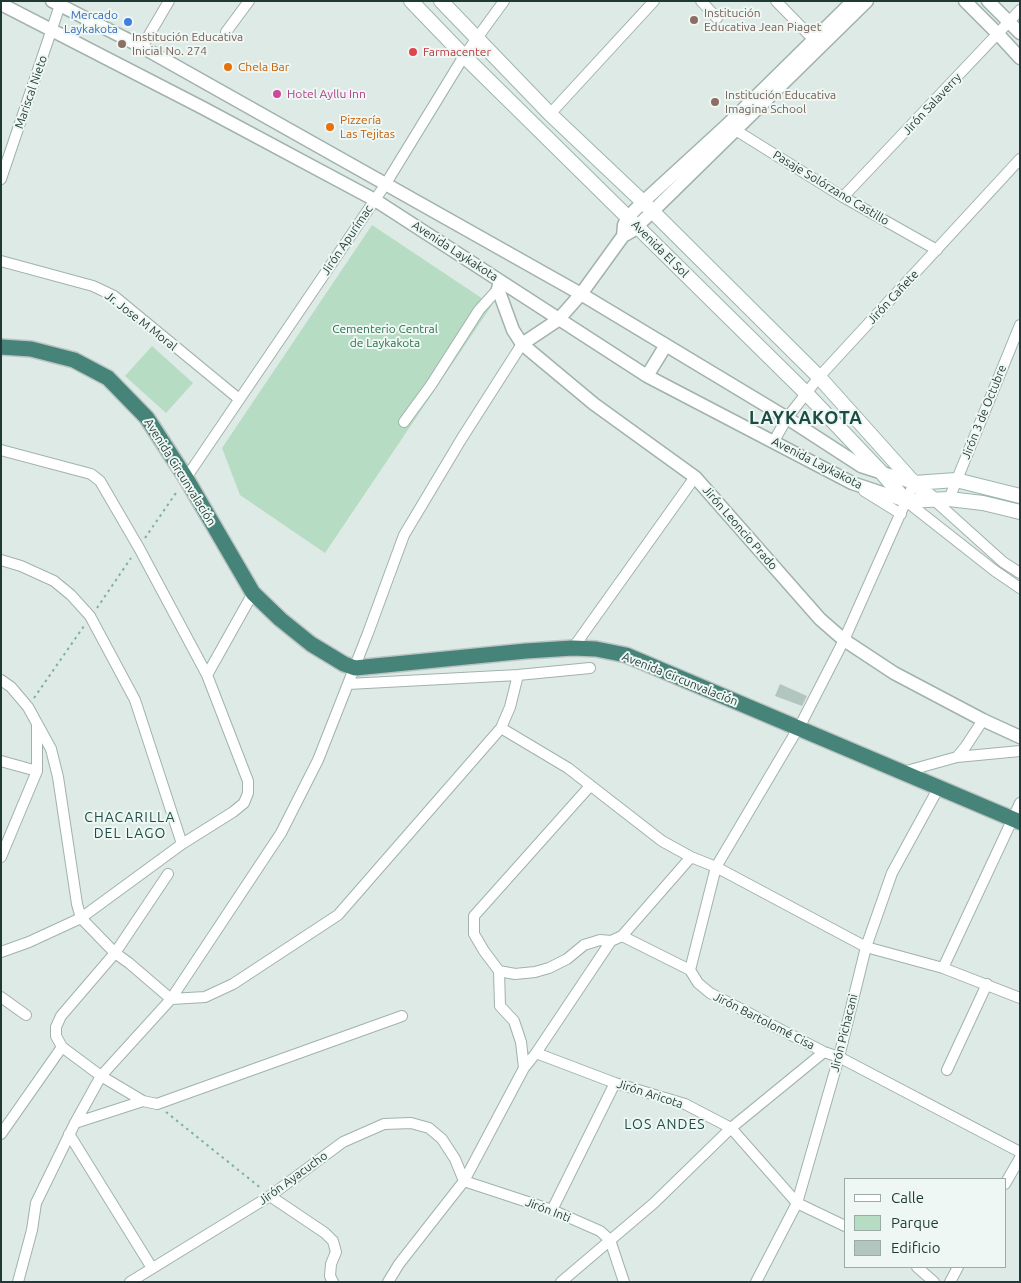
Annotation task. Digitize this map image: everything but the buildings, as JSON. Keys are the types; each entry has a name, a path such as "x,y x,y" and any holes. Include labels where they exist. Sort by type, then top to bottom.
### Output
{"highway":[{"name":"Avenida Circunvalación","path":"1,337 32,339 79,351 117,374 144,400 238,552 253,592 280,619 311,644 344,664 355,668 573,648 596,649 626,655 1016,820"},
{"name":"Avenida Circunvalación","path":"1,347 31,348 74,360 108,378 147,418 189,474"}],"main road":[{"name":"Avenida El Sol","path":"410,1 806,393 882,473 904,507"},
{"name":"Avenida El Sol","path":"441,1 550,114 819,377 914,483 933,500"},
{"path":"914,483 956,480 1020,496"},
{"path":"904,507 933,500 949,499 983,503 1020,512"}],"street":[{"path":"142,47 169,1"},
{"path":"226,32 250,1"},
{"name":"Jirón Apurímac","path":"189,474 385,185 464,56 504,1"},
{"path":"550,114 654,1"},
{"path":"701,1 718,18"},
{"path":"776,1 817,43"},
{"path":"817,43 853,1"},
{"path":"18,1282 32,1230 36,1203 75,1122 101,1076 171,999 281,833 318,760 355,668 404,535 462,438 522,344 558,320 581,294 623,236 624,225 633,222 817,43 867,1"},
{"path":"964,1 1020,58"},
{"path":"988,1 1020,33"},
{"name":"Avenida Laykakota","path":"56,3 142,47 581,294 787,418 861,466 914,483"},
{"name":"Mariscal Nieto","path":"1,179 52,31 56,3"},
{"name":"Avenida Laykakota","path":"1,4 212,113 374,200 500,285 647,376 852,483 904,507"},
{"name":"Jirón Salaverry","path":"844,197 1020,10"},
{"name":"Pasaje Solórzano Castillo","path":"730,127 844,197 937,250"},
{"name":"Jirón Cañete","path":"774,441 787,418 819,377 1020,158"},
{"name":"Jr. Jose M Moral","path":"1,261 93,286 114,296 239,399"},
{"path":"404,422 431,385 479,310 500,285"},
{"name":"Jirón Leoncio Prado","path":"500,285 513,330 522,344 594,404 695,477 820,619 844,640 894,673 982,720 1020,737"},
{"name":"Jirón 3 de Octubre","path":"949,499 1020,325"},
{"path":"647,376 666,345"},
{"path":"1,450 91,474 100,481 139,548 207,674 248,781 248,793 244,803 182,844 81,918 29,942 1,952"},
{"path":"573,648 695,477"},
{"path":"690,970 716,867 798,728 844,640 914,483"},
{"path":"933,500 1003,562 1020,573"},
{"path":"904,507 1020,588"},
{"path":"1,560 21,566 54,581 71,595 90,616 136,700 182,844"},
{"path":"995,571 1003,562"},
{"path":"207,674 253,592"},
{"path":"348,684 518,675 590,668"},
{"path":"1,680 11,687 28,707 50,749 58,777 77,904 81,918 115,953 171,999 205,997 233,984 338,915 501,728 510,707 518,675"},
{"path":"957,757 982,720"},
{"path":"1,857 37,771 37,722"},
{"path":"501,728 568,768 662,841 691,857 716,867 866,946 942,968 1020,998"},
{"path":"902,772 957,757 1020,751"},
{"path":"1,761 37,771"},
{"path":"524,1068 521,1042 514,1021 500,1006 499,971 474,934 474,916 590,786"},
{"name":"Jirón Pichacani","path":"756,1282 797,1203 839,1057 866,946 892,873 939,787"},
{"path":"942,968 1016,820 1020,803"},
{"path":"499,971 515,974 535,972 549,968 567,959 584,945 600,940 611,941 622,936 691,857"},
{"path":"168,874 115,953 61,1016 56,1027 56,1036 62,1047 101,1076 143,1101 157,1104 402,1016"},
{"name":"Jirón Bartolomé Cisa","path":"622,936 690,970 698,983 710,993 824,1052 839,1057 1020,1152"},
{"path":"388,1282 399,1264 464,1181 524,1068 611,941"},
{"path":"947,1070 987,984"},
{"path":"1,997 26,1015"},
{"path":"1,1134 62,1047"},
{"path":"561,1282 654,1203 731,1128 824,1052"},
{"name":"Jirón Aricota","path":"536,1053 615,1083 685,1104 731,1128 797,1203 844,1226"},
{"path":"552,1210 615,1083"},
{"path":"75,1122 143,1101"},
{"name":"Jirón Ayacucho","path":"130,1282 270,1196 343,1142 384,1124 410,1123 429,1128 442,1139 455,1159 464,1181"},
{"path":"69,1134 152,1268"},
{"path":"1006,1182 1020,1158"},
{"name":"Jirón Inti","path":"464,1181 552,1210 600,1230 610,1240"},
{"path":"270,1196 333,1241 336,1252 331,1264 330,1276 333,1282"},
{"path":"610,1240 624,1282"},
{"path":"917,1268 934,1282"},
{"path":"950,1282 957,1268"}],"path":[{"path":"139,548 189,474"},
{"path":"157,1104 270,1196"}],"green space":[{"name":"Cementerio Central de Laykakota","path":"372,225 492,305 325,553 240,495 222,448"},
{"path":"152,346 193,383 166,413 125,376"}],"place":[{"name":"Institución Educativa Jean Piaget","path":"694,20"},
{"name":"Mercado Laykakota","path":"128,22"},
{"name":"Institución Educativa Inicial No. 274","path":"122,44"},
{"name":"Farmacenter","path":"413,52"},
{"name":"Chela Bar","path":"228,67"},
{"name":"Hotel Ayllu Inn","path":"277,94"},
{"name":"Institución Educativa Imagina School","path":"715,102"},
{"name":"Pizzería Las Tejitas","path":"330,127"}],"district":[{"name":"LAYKAKOTA","path":"806,418"},
{"name":"CHACARILLA DEL LAGO","path":"130,826"},
{"name":"LOS ANDES","path":"665,1124"}]}
